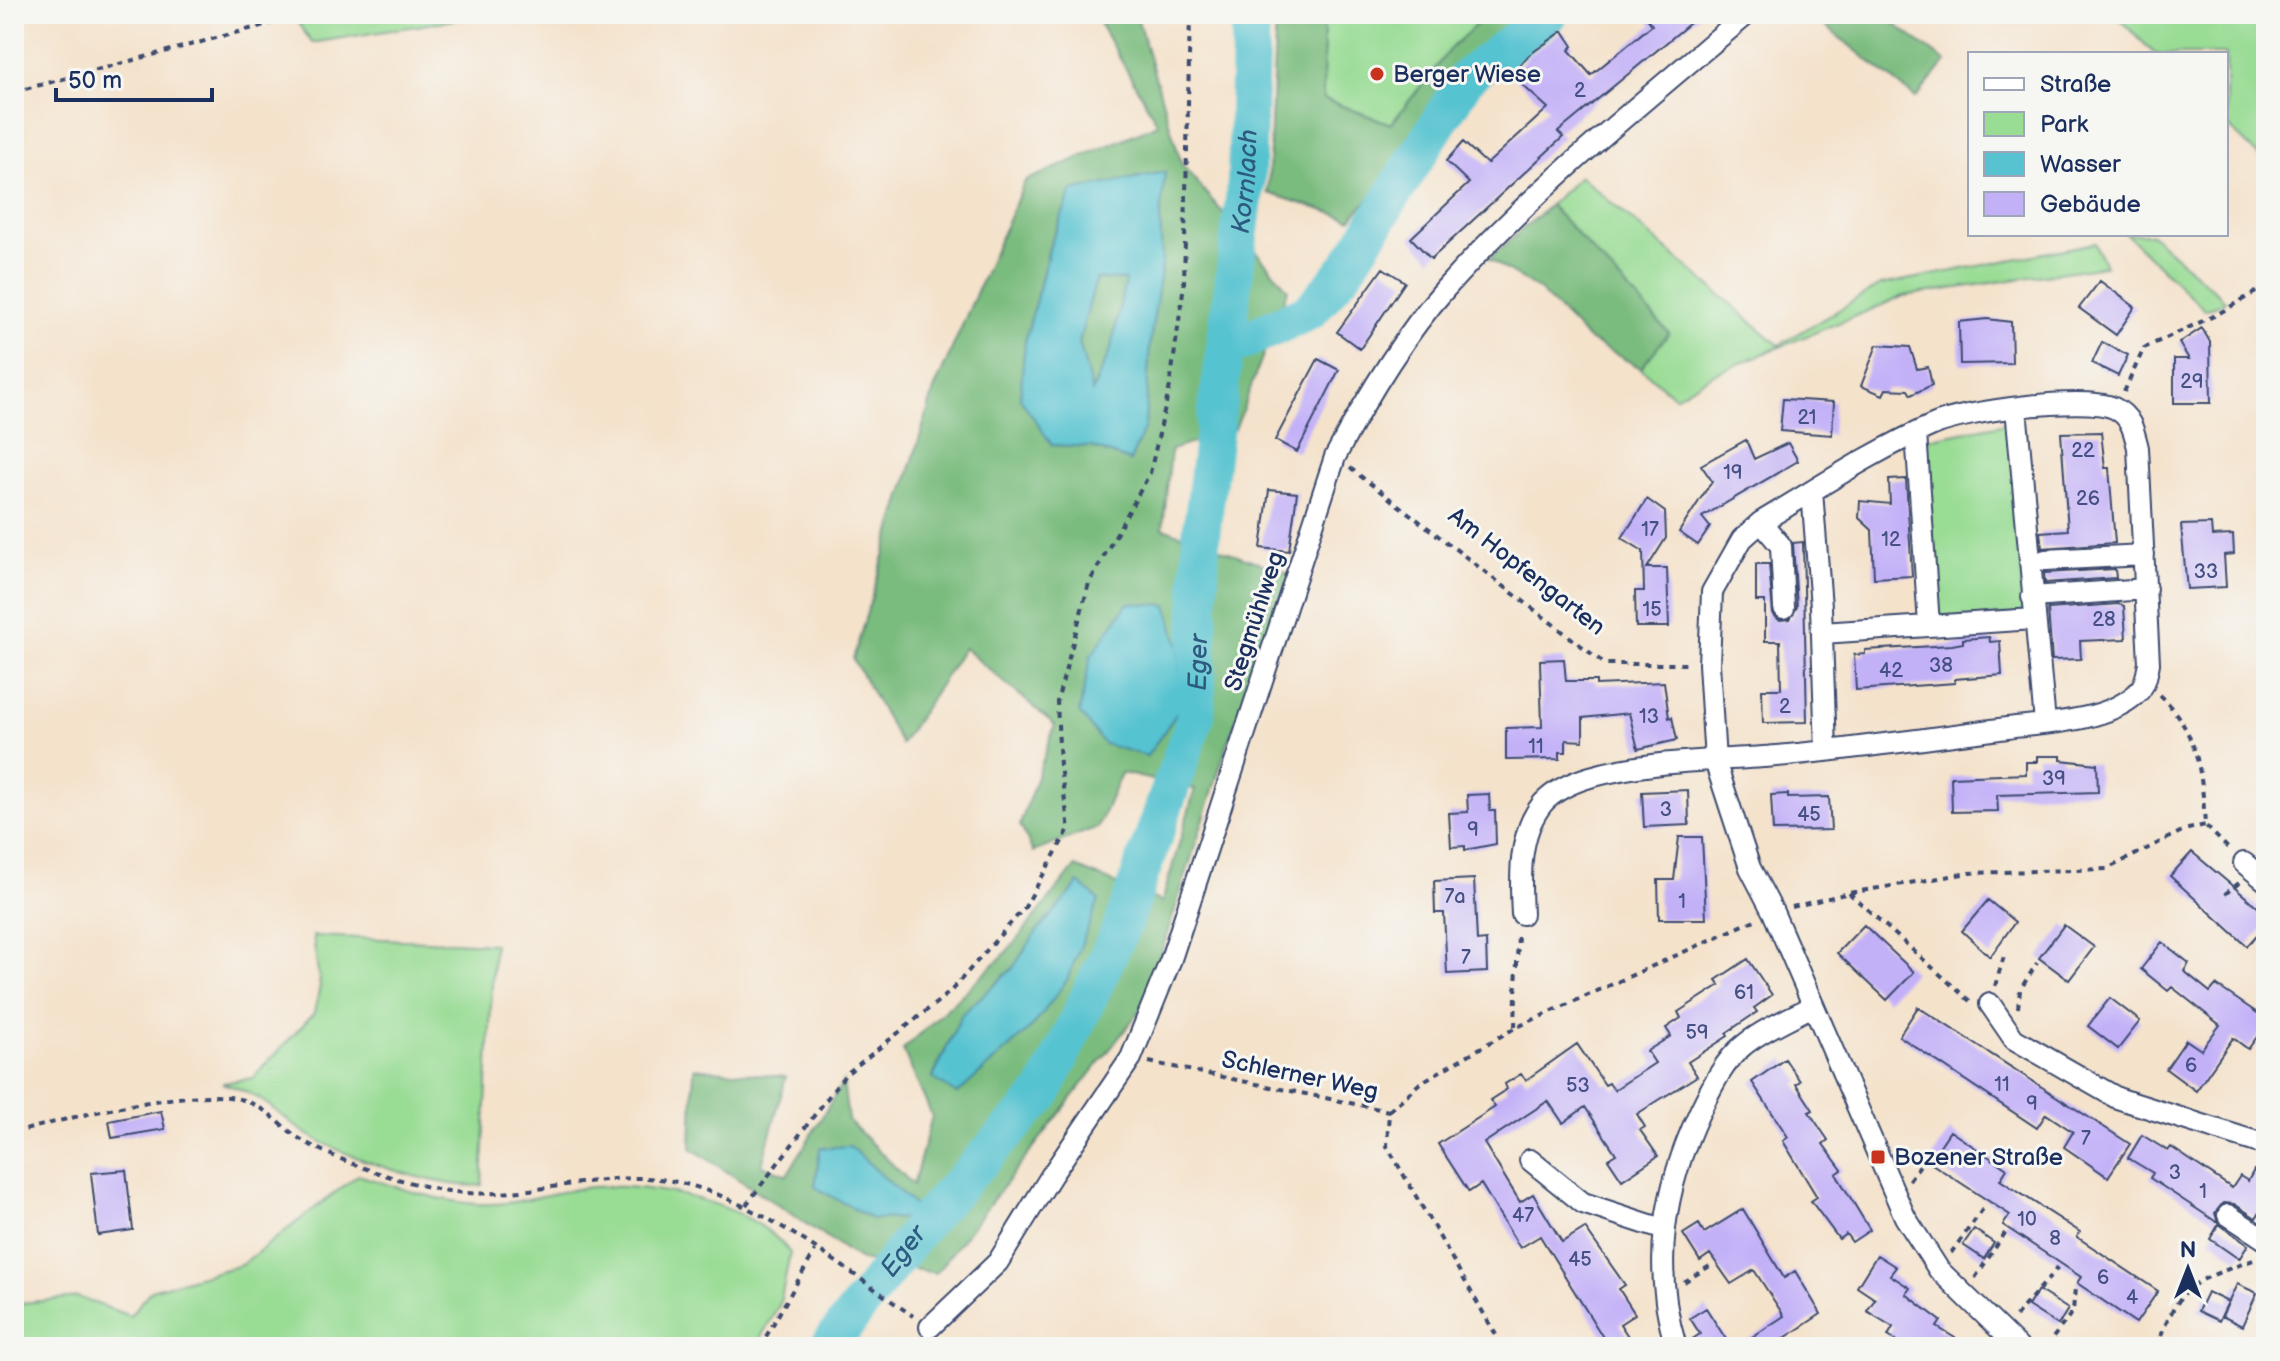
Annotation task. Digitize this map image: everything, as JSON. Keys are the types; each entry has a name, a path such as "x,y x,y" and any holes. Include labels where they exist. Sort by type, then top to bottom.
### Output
{"street":[{"name":"Stegmühlweg","path":"930,1327 998,1262 1051,1176 1131,1058 1171,959 1335,457 1366,397 1444,290 1529,205 1747,14"},
{"path":"1522,914 1519,873 1530,828 1543,804 1565,786 1633,768 1715,761 1826,751 2045,723 2119,706 2137,695 2145,682 2149,663 2138,448 2132,423 2116,409 2093,401 2016,408 1936,423 1761,522 1742,539 1712,592 1709,664 1715,761 1750,868 1773,912 1896,1198 1939,1270 2013,1344"},
{"path":"2016,408 2045,723"},
{"path":"1916,433 1929,625"},
{"path":"1812,491 1826,751"},
{"path":"1761,522 1781,546 1784,608"},
{"path":"2045,560 2144,555"},
{"path":"2032,597 2146,589"},
{"path":"1822,633 2034,619"},
{"path":"2244,863 2266,881"},
{"path":"1990,1004 2014,1039 2117,1098 2266,1145"},
{"path":"1676,1347 1664,1293 1662,1229 1681,1152 1709,1090 1742,1046 1813,1006"},
{"path":"1530,1160 1583,1203 1662,1229"},
{"path":"2228,1215 2266,1240"}],"path":[{"path":"14,92 306,14"},
{"path":"746,1205 845,1075 950,992 1025,907 1069,829 1060,766 1057,702 1089,583 1150,473 1170,386 1184,284 1190,14"},
{"path":"2116,409 2144,348 2216,315 2266,286"},
{"name":"Am Hopfengarten","path":"1335,457 1605,664 1709,664"},
{"path":"2145,682 2177,712 2202,767 2205,825 2244,863"},
{"path":"1849,893 1968,1003 1990,1004 2005,953"},
{"path":"1515,1028 1516,939 1522,914"},
{"path":"2014,1039 2020,990 2037,963"},
{"name":"Schlerner Weg","path":"1131,1058 1389,1111 1387,1146 1503,1347"},
{"path":"14,1133 76,1115 217,1094 244,1100 269,1112 300,1139 367,1168 442,1190 482,1194 640,1178 677,1182 746,1205 906,1311"},
{"path":"1896,1198 1929,1153"},
{"path":"1939,1270 1985,1206"},
{"path":"1963,1296 2005,1233"},
{"path":"760,1347 815,1251"},
{"path":"2156,1347 2173,1306 2196,1281 2266,1255"},
{"path":"1664,1293 1713,1264"},
{"path":"2013,1344 2037,1288 2047,1282 2058,1267"},
{"path":"2046,1347 2073,1311 2075,1288"}],"green space":[{"path":"355,14 490,14 312,43 298,23"},
{"path":"1094,14 1136,14 1182,165 1288,289 1235,429 1171,450 1163,528 1290,574 1229,739 1145,1004 936,1273 861,1260 691,1148 694,1068 786,1077 762,1165 787,1175 843,1082 848,1120 913,1185 932,1116 903,1050 1007,952 1075,867 1162,902 1195,789 1121,773 1098,827 1033,852 1020,825 1055,725 964,648 901,744 853,659 934,390 1025,181 1158,124","holes":["1164,172 1160,218 1162,264 1130,461 1091,447 1025,342 1050,245 1072,191","1013,968 994,1058 957,1094 933,1077 962,1014"]},
{"path":"1276,14 1324,14 1323,99 1391,124 1451,48 1488,14 1558,14 1472,81 1351,219 1268,193"},
{"name":"Berger Wiese","path":"1324,14 1488,14 1451,48 1391,124 1323,99"},
{"path":"1810,14 1881,14 1946,62 1916,98"},
{"path":"2114,14 2266,14 2266,163 2228,126 2228,52 2153,52"},
{"path":"1580,176 1779,345 1881,285 2095,243 2105,266 1904,296 1714,374 1675,397 1641,368 1669,333 1550,205"},
{"path":"1550,205 1669,333 1641,368 1589,340 1539,290 1489,259"},
{"path":"2128,236 2153,236 2226,301 2205,310"},
{"path":"1096,279 1126,279 1111,349 1091,393 1079,342"},
{"path":"2012,422 2026,614 1937,620 1922,440"},
{"path":"313,936 494,944 482,1185 441,1182 363,1160 317,1140 257,1097 222,1083 253,1078 314,1013 320,986"},
{"path":"358,1175 431,1197 477,1204 520,1201 592,1187 643,1188 699,1199 752,1221 773,1235 790,1253 780,1304 755,1347 14,1347 14,1304 78,1297 130,1316 151,1290 241,1265"}],"water":[{"path":"1165,172 1160,218 1162,264 1150,342 1145,427 1130,461 1092,447 1052,445 1020,398 1025,342 1050,245 1072,191","holes":["1096,279 1125,280 1111,349 1092,392 1079,342"]},
{"path":"1128,603 1167,605 1179,647 1179,710 1147,756 1104,744 1079,712 1091,656"},
{"path":"1079,883 1099,900 1067,980 1033,1026 957,1094 933,1078 962,1014 1013,968 1035,934"},
{"path":"850,1146 928,1218 872,1219 815,1187 820,1148"}],"building":[{"path":"1644,14 1701,14 1558,132 1563,137 1431,259 1411,238 1469,183 1446,161 1463,142 1487,164 1548,108 1511,75 1529,55 1563,31 1573,46 1569,50 1591,75 1652,25"},
{"path":"1383,268 1405,282 1360,349 1337,332"},
{"path":"2100,281 2135,307 2116,335 2079,308"},
{"path":"1987,319 2011,322 2012,363 1960,364 1959,322"},
{"path":"2202,328 2210,342 2211,403 2174,403 2174,359 2189,359 2179,343"},
{"path":"2102,342 2128,355 2118,376 2092,363"},
{"path":"1877,345 1910,347 1917,369 1928,367 1932,385 1911,395 1908,390 1886,389 1883,395 1861,386"},
{"path":"1318,359 1339,370 1297,452 1275,440"},
{"path":"1783,399 1834,402 1832,435 1780,431"},
{"path":"2101,432 2105,468 2109,468 2115,543 2042,548 2040,532 2068,530 2061,433"},
{"path":"1746,440 1754,459 1788,443 1798,461 1702,517 1710,527 1698,545 1679,532 1712,481 1701,465"},
{"path":"1906,479 1912,576 1874,578 1872,530 1859,518 1860,501 1890,504 1889,480"},
{"path":"1269,490 1297,493 1289,551 1261,548"},
{"path":"1647,499 1665,512 1666,538 1647,568 1667,568 1669,627 1636,627 1635,591 1644,591 1643,551 1622,538"},
{"path":"2211,524 2212,536 2233,535 2234,554 2224,555 2226,587 2187,589 2181,525"},
{"path":"1803,542 1807,722 1763,723 1762,689 1781,689 1780,641 1765,641 1765,601 1756,601 1756,564 1769,564 1773,614 1779,620 1790,619 1797,607 1793,543"},
{"path":"2115,569 2116,578 2045,583 2044,573"},
{"path":"2124,606 2126,639 2080,641 2081,659 2052,660 2048,609"},
{"path":"1989,637 1990,642 2000,641 2002,675 1955,679 1955,683 1856,690 1854,655 1865,654 1865,650 1952,645 1963,643 1963,639"},
{"path":"1564,659 1566,681 1596,681 1596,685 1664,682 1669,718 1672,717 1677,740 1638,749 1629,713 1583,718 1583,741 1566,740 1566,752 1560,752 1560,759 1506,760 1506,728 1542,727 1540,660"},
{"path":"2037,756 2061,756 2061,760 2097,764 2098,792 1997,795 1998,811 1952,812 1951,777 2026,774 2026,762 2037,762"},
{"path":"1688,790 1689,825 1644,827 1642,792"},
{"path":"1489,794 1490,811 1495,811 1496,844 1465,850 1465,846 1451,847 1449,813 1468,812 1467,795"},
{"path":"1788,794 1788,798 1829,797 1831,830 1773,831 1771,795"},
{"path":"1679,837 1702,837 1706,919 1659,919 1658,880 1674,880"},
{"path":"2192,852 2266,914 2266,925 2247,946 2170,876"},
{"path":"1474,879 1477,941 1486,940 1487,972 1447,974 1444,913 1435,913 1434,881"},
{"path":"1988,900 2015,922 1990,957 1962,931"},
{"path":"1864,925 1914,972 1887,1000 1837,953"},
{"path":"2064,925 2094,947 2069,980 2039,958"},
{"path":"2162,942 2189,963 2184,971 2210,992 2216,985 2266,1019 2266,1025 2248,1049 2233,1038 2196,1091 2166,1069 2186,1040 2201,1050 2220,1025 2172,987 2168,991 2141,969"},
{"path":"1748,959 1772,995 1754,1008 1757,1012 1726,1033 1728,1036 1688,1062 1697,1076 1637,1114 1645,1127 1640,1130 1658,1156 1622,1180 1608,1159 1616,1154 1585,1107 1563,1123 1548,1101 1484,1143 1520,1202 1533,1194 1562,1242 1585,1228 1625,1285 1619,1289 1635,1314 1620,1324 1635,1347 1609,1347 1540,1236 1520,1248 1481,1184 1469,1192 1438,1144 1495,1107 1490,1100 1507,1089 1505,1084 1521,1074 1526,1080 1577,1044 1605,1085 1609,1083 1614,1090 1655,1063 1647,1051 1671,1036 1666,1028 1681,1018 1678,1012 1720,985 1716,980"},
{"path":"2110,998 2140,1021 2118,1049 2088,1026"},
{"path":"1918,1007 2130,1144 2108,1177 2064,1147 2073,1132 2046,1114 2037,1128 1899,1036"},
{"path":"1785,1059 1800,1081 1796,1084 1813,1110 1809,1112 1828,1140 1823,1144 1842,1170 1836,1174 1870,1230 1852,1242 1846,1234 1839,1239 1811,1201 1817,1197 1783,1141 1788,1137 1752,1082"},
{"path":"161,1111 165,1129 112,1138 109,1121"},
{"path":"1950,1131 2007,1169 2000,1180 2080,1232 2077,1237 2158,1291 2136,1323 2077,1283 2081,1277 2003,1225 2010,1215 1929,1162"},
{"path":"2142,1135 2168,1151 2171,1147 2232,1188 2240,1176 2248,1181 2254,1170 2266,1178 2266,1202 2256,1218 2234,1204 2223,1203 2215,1213 2218,1223 2150,1178 2153,1173 2128,1158"},
{"path":"126,1170 133,1230 98,1235 91,1173"},
{"path":"1743,1209 1784,1278 1795,1271 1821,1314 1771,1347 1737,1347 1784,1316 1754,1270 1731,1284 1710,1254 1700,1261 1683,1234 1699,1224 1704,1233"},
{"path":"2219,1224 2248,1245 2239,1259 2210,1239"},
{"path":"1974,1229 1994,1243 1984,1259 1963,1245"},
{"path":"1877,1255 1896,1267 1890,1275 1910,1288 1906,1294 1941,1321 1937,1327 1970,1347 1906,1347 1888,1336 1893,1327 1867,1311 1875,1299 1857,1287"},
{"path":"2237,1284 2257,1293 2242,1326 2222,1316"},
{"path":"2038,1290 2068,1309 2058,1325 2028,1306"},
{"path":"2207,1292 2228,1302 2219,1321 2198,1311"},
{"path":"1706,1308 1731,1347 1689,1347 1688,1342 1700,1334 1690,1318"}],"waterway":[{"name":"Eger","path":"828,1347 928,1218 1043,1094 1123,924 1196,715 1201,535 1246,183 1251,14"},
{"name":"Eger","path":"1226,349 1310,311 1347,268 1467,77 1549,14"}],"place":[{"name":"Berger Wiese","path":"1377,74"},
{"name":"Bozener Straße","path":"1878,1157"}],"water label":[{"name":"Kornlach","path":"1243,182"}]}
